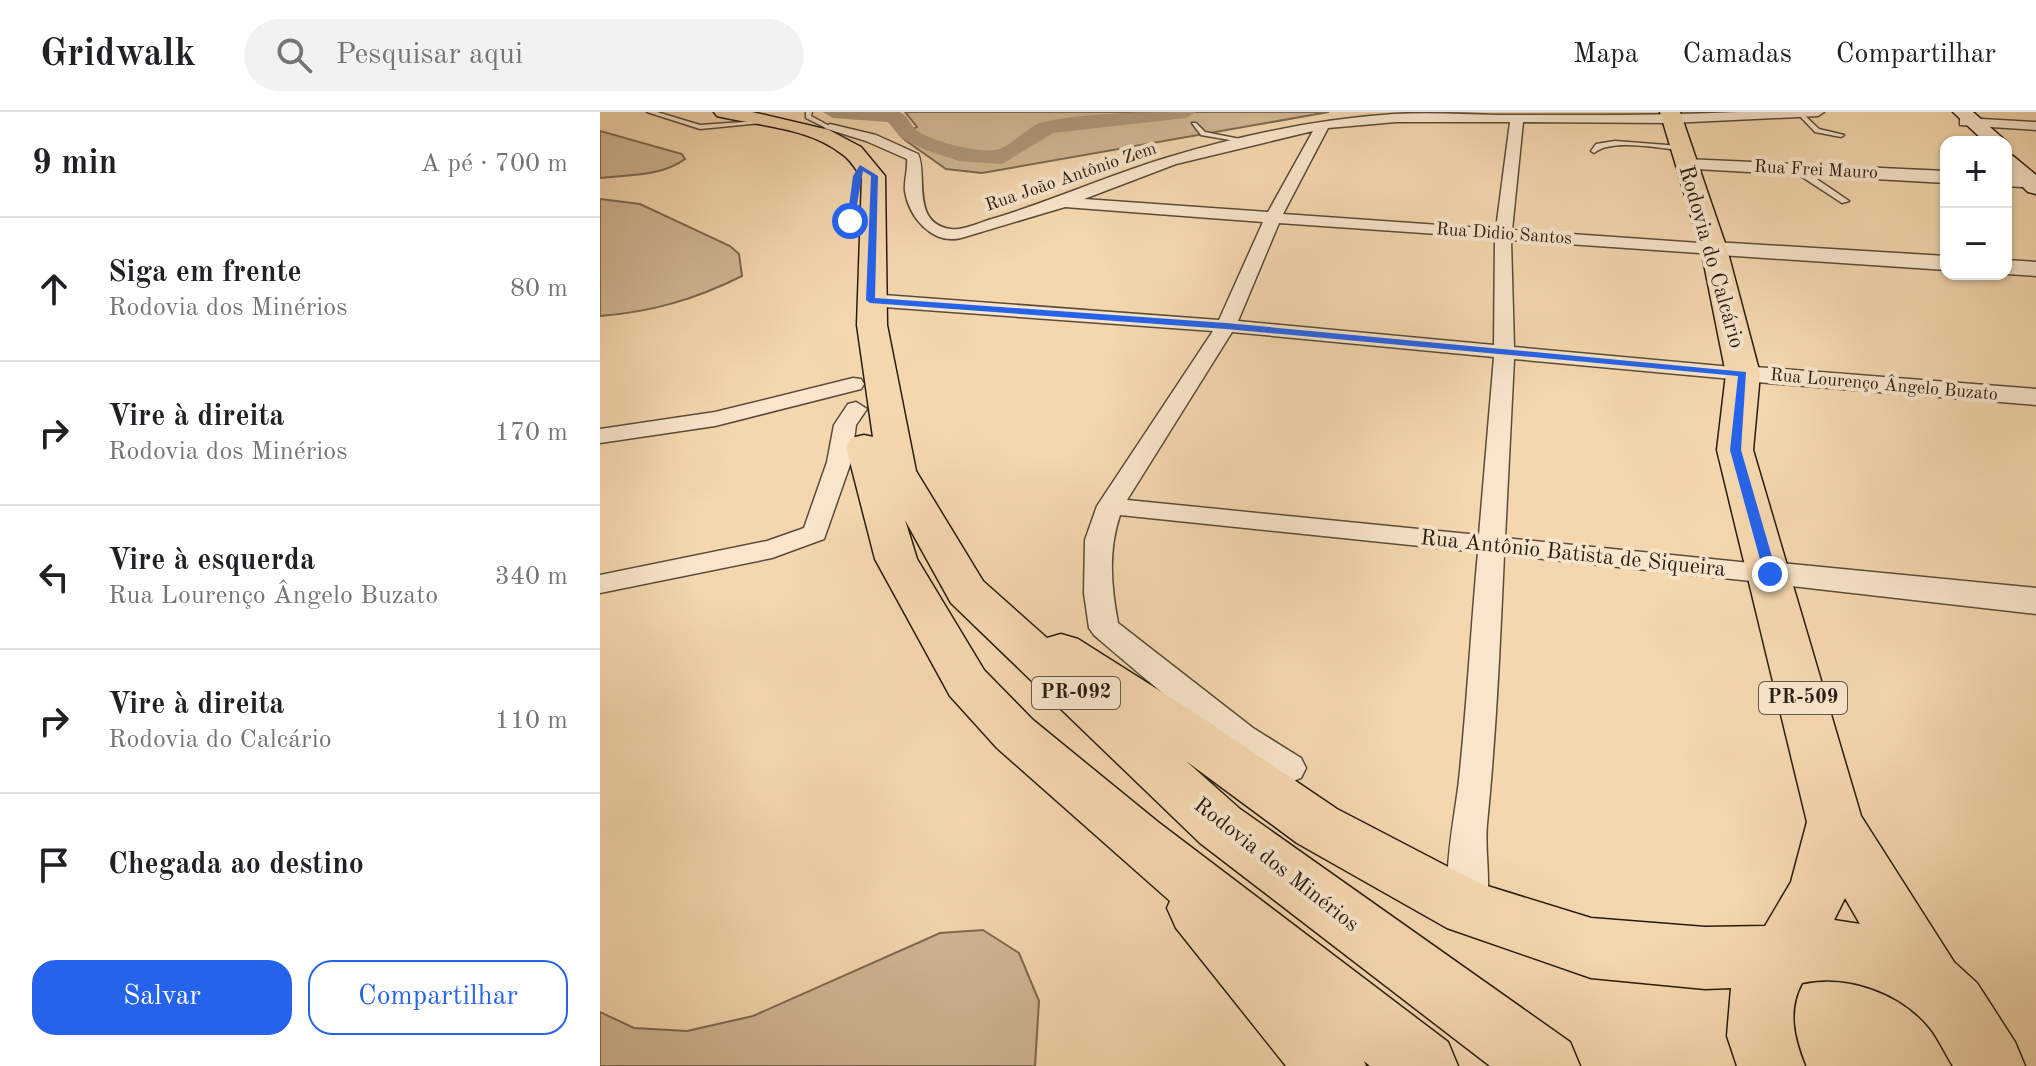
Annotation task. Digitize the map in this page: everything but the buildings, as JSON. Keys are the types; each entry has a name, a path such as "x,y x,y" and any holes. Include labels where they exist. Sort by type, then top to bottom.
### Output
{"main road":[{"name":"Rodovia dos Minérios","path":"724,112 831,140 850,149 862,167 874,176 870,300 897,471 967,592 1220,826 1546,1066"},
{"name":"Rodovia do Calcário","path":"1670,116 1714,249 1743,374 1735,450 1835,822 1865,878 1932,985"},
{"path":"1964,117 1981,136"},
{"path":"1964,117 1989,136"},
{"path":"2012,157 2034,181"},
{"path":"2012,164 2034,181"},
{"name":"PR-092","path":"862,167 856,176 850,221 854,396 860,435 896,559 967,683 1015,734 1144,845 1424,1066"},
{"path":"1000,622 1031,633 1073,658 1317,826 1468,908 1591,948 1705,958 1783,956"},
{"name":"Rodovia do Calcário","path":"1783,956 1818,891 1835,822"},
{"path":"1144,845 1277,1006 1332,1066"},
{"name":"PR-509","path":"1771,1066 1760,1036 1762,992 1783,956 1817,949 1850,951 1887,962 1932,985 1954,1006 1991,1066"}],"street":[{"name":"Rua João Antônio Zem","path":"830,128 871,138 913,157 912,186 919,209 929,226 941,234 955,235 1061,203 1171,161 1323,125 1396,118 1818,112"},
{"path":"1964,117 2036,126"},
{"path":"1468,908 1469,826 1476,783 1504,353 1503,234 1517,118"},
{"path":"1289,768 1241,737 1104,628 1098,593 1098,540 1110,506 1226,326 1273,218 1323,125"},
{"name":"Rua Frei Mauro","path":"1683,156 1796,169 1940,177"},
{"path":"2012,180 2034,181"},
{"name":"Rua Didio Santos","path":"1061,203 1940,263"},
{"path":"2012,267 2036,269"},
{"name":"Rua Lourenço Ângelo Buzato","path":"870,300 1226,326 1743,374 2036,397"},
{"path":"600,436 854,396 839,462 815,533 772,549 600,584"},
{"name":"Rua Antônio Batista de Siqueira","path":"1110,506 2036,601"}],"lane":[{"path":"650,112 700,127 770,122"},
{"path":"809,112 808,117 830,128"},
{"path":"1798,113 1817,131 1841,135"},
{"path":"1194,124 1203,134 1247,141"},
{"path":"1594,151 1598,145 1615,143 1683,156"},
{"path":"1796,169 1845,201"}],"shaded area":[{"path":"905,112 1329,112 982,173 946,169 905,140 900,135 917,127"},
{"path":"600,131 682,154 685,159 656,172 600,178"},
{"path":"600,199 640,204 730,246 739,254 742,276 673,303 600,316"},
{"path":"983,930 1019,953 1039,1001 1035,1066 600,1066 600,1012 634,1028 687,1031 753,1016 940,933"}],"waterway":[{"path":"833,112 893,116 901,121 908,134 934,145 959,154 1002,157 1048,127 1186,112"}],"route":[{"path":"850,221 856,176 862,167 874,176 870,300 1226,326 1743,374 1735,450 1770,574"}]}
